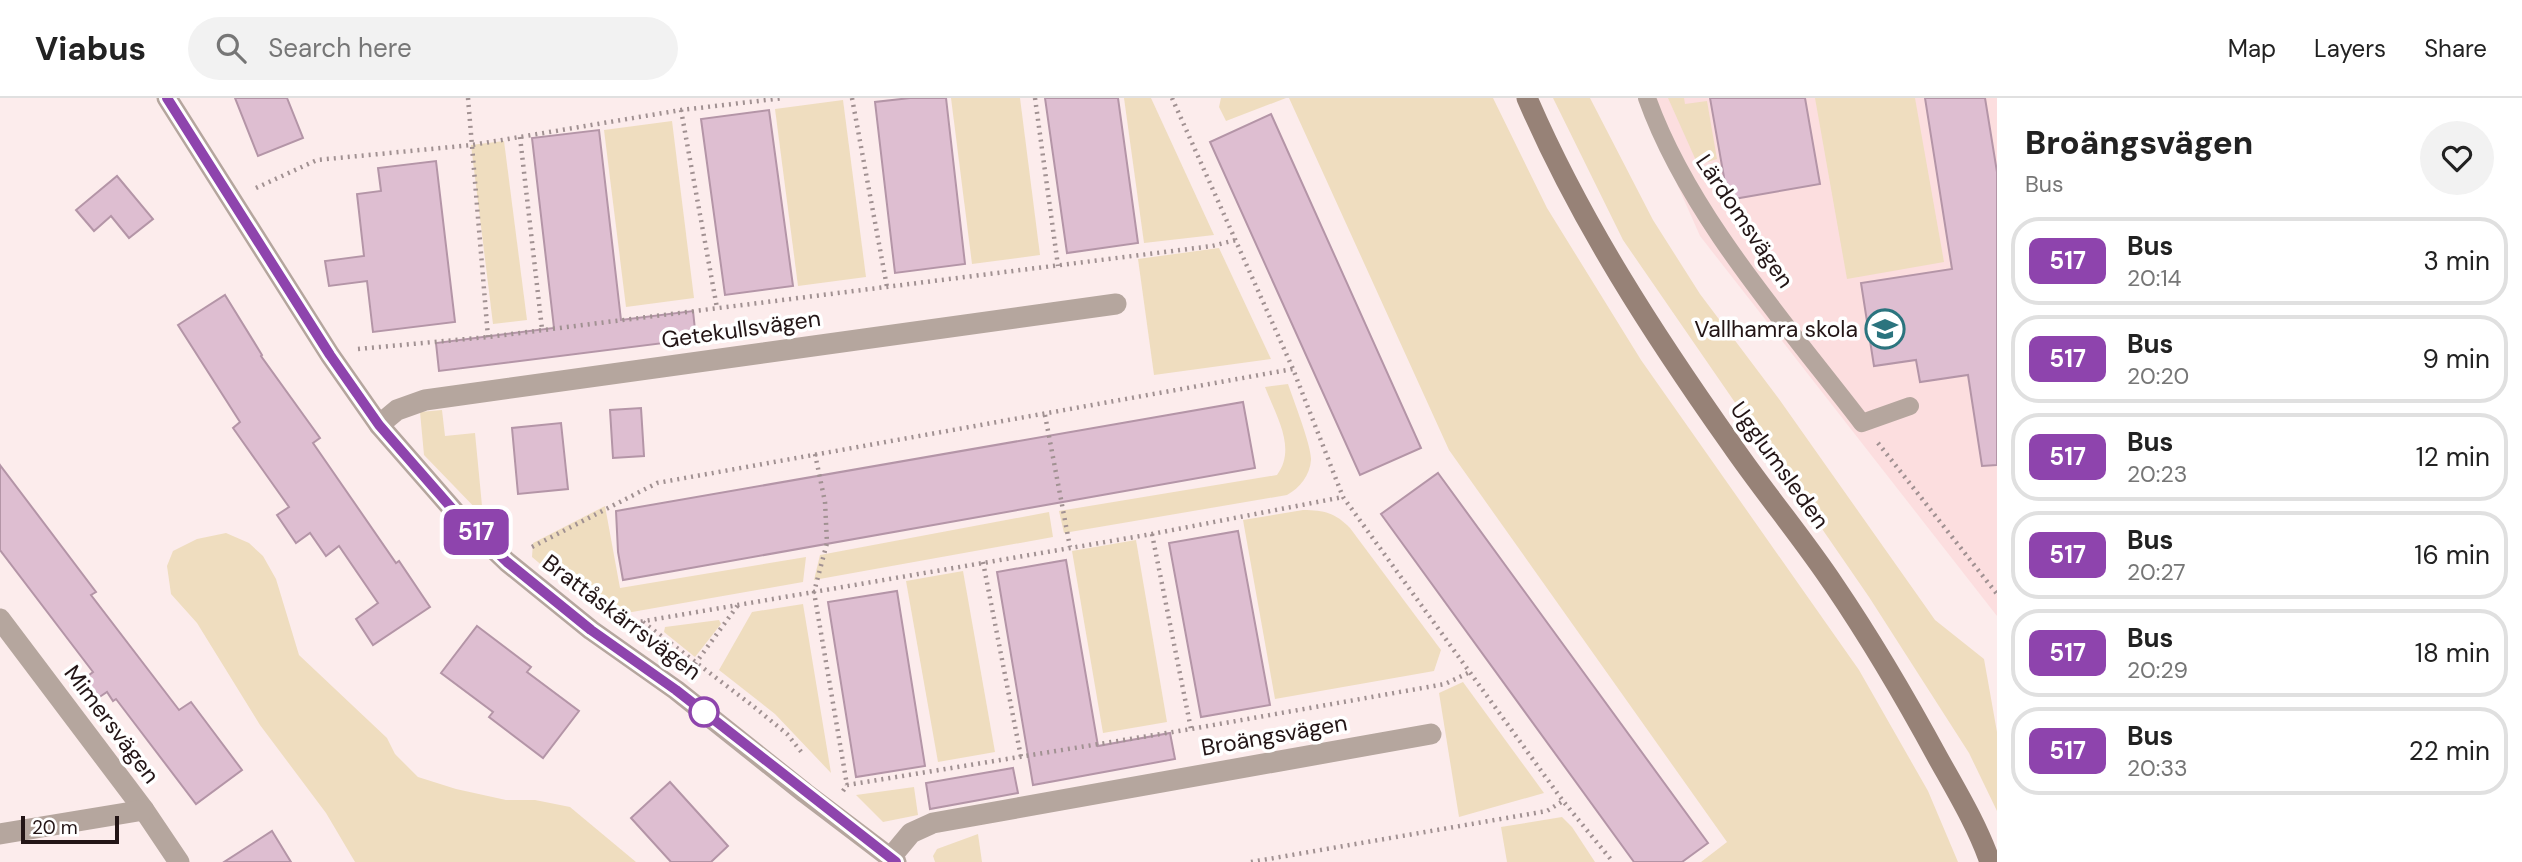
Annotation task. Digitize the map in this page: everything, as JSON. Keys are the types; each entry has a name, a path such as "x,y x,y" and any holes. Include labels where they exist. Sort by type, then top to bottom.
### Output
{"street":[{"name":"Brattåskärrsvägen","path":"167,98 330,355 379,425 455,512 507,562 591,630 676,690 894,860"},
{"name":"Ugglumsleden","path":"1527,98 1548,147 1594,232 1648,319 1731,445 1835,586 1908,703 1981,836 1990,862"},
{"name":"Getekullsvägen","path":"379,425 397,410 425,400 1116,304"},
{"name":"Mimersvägen","path":"0,619 144,810 179,862"},
{"name":"Broängsvägen","path":"894,860 911,833 933,823 1431,734"},
{"path":"0,834 144,810"}],"lane":[{"name":"Lärdomsvägen","path":"1647,98 1684,177 1720,234 1862,423"},
{"path":"1862,423 1910,406"}],"path":[{"path":"468,98 488,337"},
{"path":"251,190 317,160 472,145 681,110 784,98"},
{"path":"852,98 887,287"},
{"path":"1035,98 1058,266"},
{"path":"1172,98 1293,369 1343,497 1468,673 1563,801 1613,862"},
{"path":"681,110 717,308"},
{"path":"520,137 542,329"},
{"path":"350,350 488,337 1212,247 1236,240"},
{"path":"523,551 657,483 1293,369"},
{"path":"1045,415 1070,547"},
{"path":"1862,423 1997,594"},
{"path":"815,454 825,502 827,543 814,592 847,785"},
{"path":"622,624 1152,534 1343,497"},
{"path":"1152,534 1191,729"},
{"path":"984,562 1021,757"},
{"path":"695,664 739,605"},
{"path":"841,793 847,785 1445,684 1468,673"},
{"path":"1251,862 1278,860 1547,811 1563,801"}],"shaded area":[{"path":"951,98 1020,98 1040,255 972,264"},
{"path":"1124,98 1151,98 1214,235 1144,243"},
{"path":"1221,98 1286,98 1226,121 1219,107"},
{"path":"1289,98 1493,98 1547,208 1641,360 1859,670 1928,791 1958,862 1701,862 1727,842 1449,450"},
{"path":"1553,98 1590,98 1653,220 1700,294 1779,399 1935,620 1984,659 1997,732 1997,811 1969,753 1869,597 1623,240"},
{"name":"Vallhamra skola","path":"1639,98 1997,98 1997,616 1700,236"},
{"path":"1668,98 1684,98 1685,104 1707,101 1717,159 1698,165"},
{"path":"1815,98 1915,98 1944,262 1847,279"},
{"path":"843,100 866,277 798,286 775,109"},
{"path":"672,121 694,298 626,307 604,130"},
{"path":"504,141 527,320 493,324 471,145"},
{"path":"1219,248 1271,359 1154,375 1138,259"},
{"path":"1288,384 1311,454 1306,476 1292,492 1064,533 1059,511 1277,475 1283,465 1285,443 1265,387"},
{"path":"442,410 445,436 475,433 483,516 424,455 420,412"},
{"path":"605,506 620,588 806,557 803,582 632,612 595,610 532,557 533,543"},
{"path":"1303,510 1329,513 1350,528 1441,650 1434,671 1275,699 1243,520"},
{"path":"1049,512 1053,537 814,580 820,555"},
{"path":"226,533 249,543 263,556 276,579 299,655 387,738 395,754 418,777 506,800 535,800 570,807 636,862 355,862 326,813 260,725 197,623 171,594 167,566 173,551 197,539"},
{"path":"1136,540 1167,722 1103,733 1072,551"},
{"path":"963,571 995,752 938,762 906,581"},
{"path":"803,604 831,773 775,714 719,670 752,612"},
{"path":"719,620 721,624 695,657 664,632 665,627"},
{"path":"1463,682 1544,793 1459,817 1439,693"},
{"path":"914,787 918,815 883,822 856,795"},
{"path":"1562,817 1572,827 1595,862 1507,862 1501,827"},
{"path":"978,834 982,862 935,862 933,856 937,849"}],"building":[{"path":"235,98 287,98 303,138 258,156"},
{"path":"946,98 965,264 895,273 875,102"},
{"path":"1045,98 1118,98 1138,243 1067,253"},
{"path":"1710,98 1805,98 1820,184 1728,200"},
{"path":"1925,98 1985,98 1997,172 1997,465 1982,466 1968,375 1920,382 1916,360 1874,366 1861,283 1952,269"},
{"path":"769,110 793,286 725,295 701,119"},
{"path":"1271,114 1421,448 1360,475 1210,142"},
{"path":"599,130 621,320 693,311 696,339 439,371 436,343 554,328 532,138"},
{"path":"436,161 455,322 373,332 367,281 329,286 325,261 364,256 357,194 381,191 378,168"},
{"path":"117,176 153,219 129,238 111,216 94,231 76,210"},
{"path":"225,295 261,356 320,438 313,443 396,563 399,561 430,607 373,645 356,619 378,603 339,546 326,556 310,533 296,543 277,515 289,507 233,428 240,422 178,325"},
{"path":"1243,402 1255,468 623,580 618,552 616,511"},
{"path":"641,408 644,456 613,458 610,410"},
{"path":"561,423 568,489 518,494 512,428"},
{"path":"0,465 96,592 91,595 179,710 191,702 242,770 196,804 116,699 113,701 107,692 98,698 84,679 93,672 0,550"},
{"path":"1438,473 1708,843 1682,862 1634,862 1381,514"},
{"path":"1238,531 1270,705 1201,717 1169,543"},
{"path":"1066,560 1098,746 1170,733 1175,759 1033,785 997,572"},
{"path":"897,591 925,766 856,777 828,602"},
{"path":"477,626 531,667 527,672 579,711 543,758 489,717 493,712 441,673"},
{"path":"1013,768 1018,793 930,809 926,783"},
{"path":"670,782 728,846 711,862 671,862 631,818"},
{"path":"272,831 291,862 224,862"}],"bus line":[{"name":"517","path":"167,98 330,355 379,425 455,512 507,562 591,630 676,690 896,862"}],"place":[{"name":"Vallhamra skola","path":"1885,329"}]}
